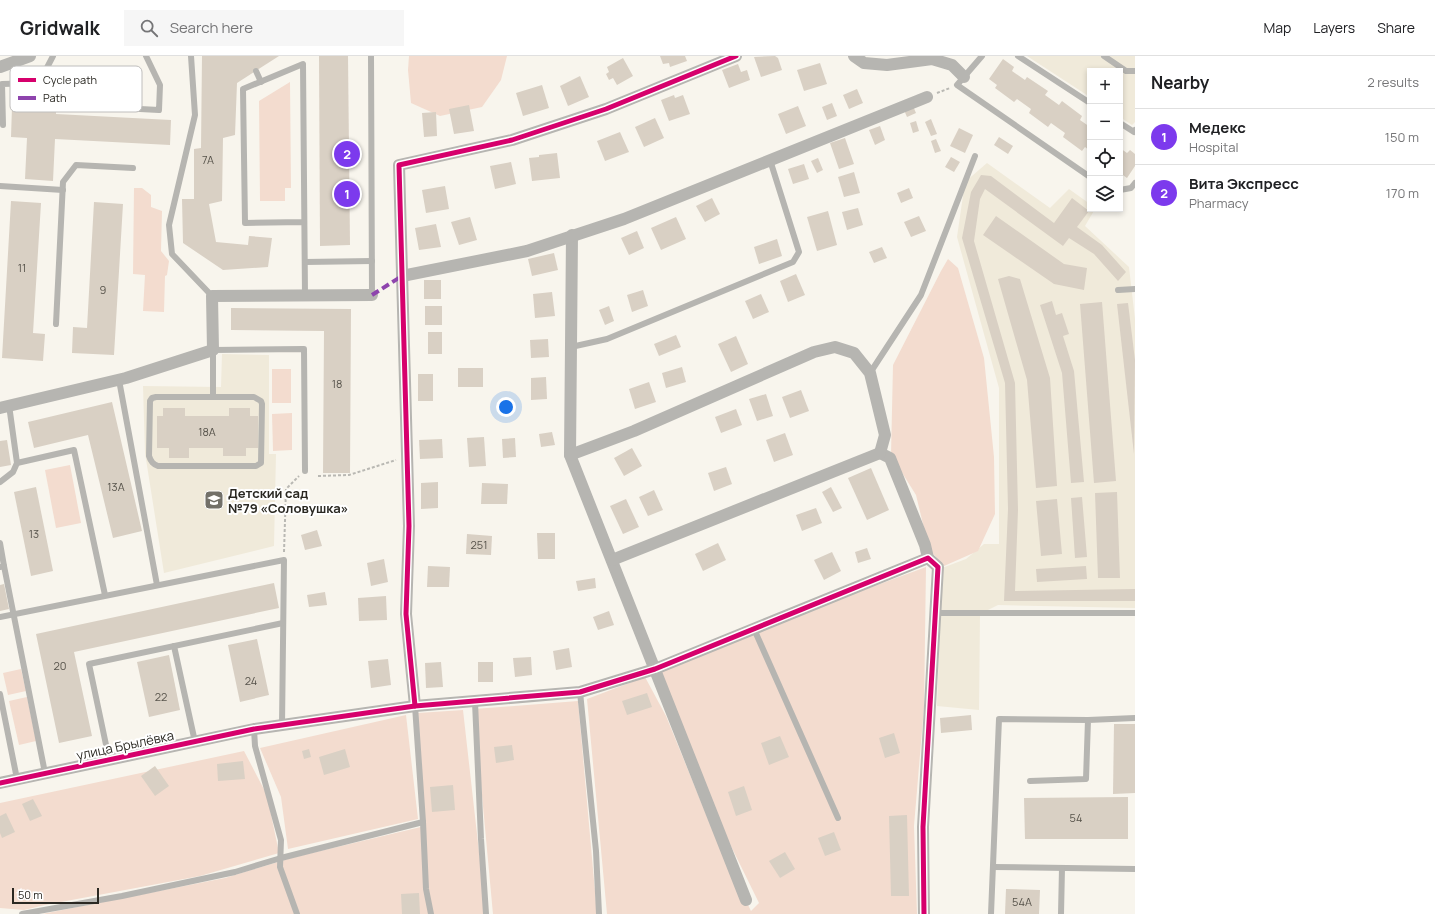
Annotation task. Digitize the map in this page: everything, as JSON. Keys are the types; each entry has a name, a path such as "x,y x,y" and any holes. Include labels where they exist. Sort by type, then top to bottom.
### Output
{"street":[{"path":"0,67 30,56"},
{"path":"415,706 406,614 410,526 399,165 512,140 606,109 736,56"},
{"path":"854,56 864,63 887,65 932,59 952,65 961,81"},
{"path":"402,276 527,251 624,219 926,97"},
{"path":"572,235 570,455 656,669 746,900"},
{"path":"5,406 119,380 213,350 212,296 372,295"},
{"path":"570,455 634,431 814,352 835,347 854,353 870,373 885,435 880,452"},
{"path":"880,452 890,458 928,558 938,566 922,827 924,914"},
{"path":"612,560 880,452"},
{"name":"улица Брылёвка","path":"0,783 254,729 415,706 580,692 656,669 928,558"}],"lane":[{"path":"48,66 53,56"},
{"path":"142,109 159,110 160,85 146,56"},
{"path":"191,56 195,116 169,225 172,254 212,296"},
{"path":"371,56 372,295"},
{"path":"982,56 961,81 1089,176"},
{"path":"1018,56 1087,101"},
{"path":"1104,56 1126,71 1135,72"},
{"path":"304,222 244,223 243,89 303,64 305,295"},
{"path":"256,71 261,82"},
{"path":"3,125 2,84 10,84"},
{"path":"1123,125 1134,132 1135,130"},
{"path":"870,373 921,295 975,156"},
{"path":"571,347 607,339 793,262 799,252 770,160"},
{"path":"56,324 63,182 76,165 133,168"},
{"path":"1123,189 1131,188 1135,183"},
{"path":"0,186 63,190"},
{"path":"305,262 372,261"},
{"path":"1118,290 1135,289"},
{"path":"212,397 213,350 304,349 304,471"},
{"path":"119,380 157,585"},
{"path":"156,397 212,397 254,397 261,401 261,463 256,466 158,466 154,464 149,456 150,400 156,397"},
{"path":"0,482 13,472 17,463 5,406"},
{"path":"17,463 74,450 105,595"},
{"path":"0,543 2,567 14,614 45,773"},
{"path":"0,617 284,560 282,725"},
{"path":"935,614 1135,613"},
{"path":"109,759 89,664 283,623"},
{"path":"754,629 838,818"},
{"path":"174,646 195,742"},
{"path":"580,692 596,851 599,914"},
{"path":"0,694 17,779"},
{"path":"475,702 486,914"},
{"path":"415,706 426,889 431,914"},
{"path":"991,914 999,719 1088,720 1135,718"},
{"path":"1030,781 1086,780 1088,720"},
{"path":"254,729 256,746 281,840 280,867 297,914"},
{"path":"22,914 130,895 235,872 281,858 423,822"},
{"path":"993,867 1135,868"},
{"path":"1061,914 1062,868"}],"path":[{"path":"926,97 961,81"},
{"path":"318,476 349,475 407,456"},
{"path":"284,560 286,489 304,471"}],"shaded area":[{"path":"409,56 507,56 501,80 482,107 440,116 411,103 408,70"},
{"path":"1027,56 1135,56 1135,122 1132,125 1123,119 1123,68 1087,68 1087,95"},
{"path":"290,82 291,188 285,188 285,201 260,201 259,101"},
{"path":"987,163 1050,208 1069,189 1087,202 1087,212 1093,212 1085,226 1129,267 1135,319 1135,608 998,605 980,614 979,710 937,706 942,568 966,559 984,544 999,544 999,388 957,237 965,182"},
{"path":"134,188 142,188 151,195 151,207 162,211 161,251 169,261 167,275 165,276 164,312 143,311 145,275 133,274"},
{"path":"948,259 958,268 984,358 994,457 995,514 978,551 944,566 929,549 916,495 891,455 893,365"},
{"name":"Детский сад №79 «Соловушка»","path":"222,354 269,355 269,454 276,454 274,546 164,573 145,453 143,386 221,387"},
{"path":"272,369 291,369 291,403 272,403"},
{"path":"292,413 292,450 273,451 272,414"},
{"path":"70,465 81,523 56,528 45,470"},
{"path":"926,567 924,707 914,826 917,914 607,914 587,699 645,677 666,716 717,841 751,911 759,903 729,842 656,674 764,627"},
{"path":"21,669 26,691 8,695 3,673"},
{"path":"27,697 36,741 19,745 9,701"},
{"path":"578,701 597,914 493,914 474,709"},
{"path":"463,710 486,914 42,914 225,878 291,858 425,826 418,713"},
{"path":"406,715 418,819 288,849 281,797 260,748"},
{"path":"244,751 267,795 279,853 200,876 24,910 0,908 0,803"}],"building":[{"path":"202,56 279,56 237,83 235,135 223,138 222,201 209,204 216,242 248,245 249,236 272,238 268,267 223,270 183,243 182,199 194,199 194,149 201,148"},
{"path":"319,56 348,56 350,245 320,246"},
{"path":"660,56 685,56 687,61 670,67 669,63 663,64"},
{"path":"775,56 778,58 782,70 761,77 754,57"},
{"path":"623,58 633,76 617,85 613,78 609,80 606,74 609,72 607,67"},
{"path":"1003,59 1014,67 1012,71 1025,80 1027,77 1048,91 1045,95 1059,105 1062,101 1082,116 1080,120 1087,125 1087,149 1085,147 1082,151 1063,137 1065,133 1051,123 1048,127 1029,113 1031,109 1017,99 1014,102 995,88 997,85 989,79"},
{"path":"820,63 827,84 804,91 797,70"},
{"path":"738,64 741,72 747,70 750,80 729,88 722,70"},
{"path":"580,76 589,97 568,106 560,86"},
{"path":"542,85 549,108 523,116 516,93"},
{"path":"857,89 863,103 849,109 843,95"},
{"path":"674,95 675,98 683,95 690,114 669,121 661,100"},
{"path":"832,103 837,116 827,120 822,107"},
{"path":"469,105 474,131 454,134 449,109"},
{"path":"798,106 806,126 786,134 778,114"},
{"path":"913,106 916,113 907,117 904,110"},
{"path":"12,112 56,112 56,114 171,120 170,145 55,139 53,181 25,179 27,138 11,137"},
{"path":"436,112 437,136 424,137 422,113"},
{"path":"655,118 664,138 644,147 635,127"},
{"path":"931,119 937,134 931,136 925,122"},
{"path":"916,121 919,131 913,133 910,123"},
{"path":"880,126 885,140 875,145 869,130"},
{"path":"959,128 973,135 965,153 950,146"},
{"path":"620,132 629,152 605,161 597,141"},
{"path":"999,137 1013,146 1008,154 994,145"},
{"path":"845,138 854,164 839,169 830,143"},
{"path":"936,139 941,151 935,153 931,141"},
{"path":"1123,150 1127,153 1130,150 1135,154 1135,166 1127,178 1123,175"},
{"path":"557,153 560,178 532,181 529,158"},
{"path":"951,157 960,162 954,172 945,167"},
{"path":"818,158 823,170 817,173 811,161"},
{"path":"511,162 516,184 495,189 490,166"},
{"path":"804,164 809,179 793,184 788,169"},
{"path":"854,172 860,193 844,197 838,177"},
{"path":"981,175 991,176 1054,223 1072,198 1088,212 1077,227 1102,245 1126,272 1118,281 1094,254 1069,238 1063,246 985,189 980,199 974,241 1015,383 1018,510 1015,591 1135,589 1135,601 1004,601 1008,509 1005,383 962,238 971,192"},
{"path":"445,186 449,209 426,213 422,190"},
{"path":"909,188 913,198 901,203 897,193"},
{"path":"712,198 720,214 705,222 696,206"},
{"path":"11,201 41,203 33,333 45,334 43,361 2,358"},
{"path":"94,202 123,204 114,355 72,353 73,327 87,328"},
{"path":"858,208 863,225 847,230 842,212"},
{"path":"828,211 837,245 817,251 807,217"},
{"path":"919,216 926,231 911,237 904,222"},
{"path":"996,216 1064,264 1087,268 1084,290 1054,284 983,235"},
{"path":"470,217 477,240 459,245 451,222"},
{"path":"676,217 686,239 661,250 651,228"},
{"path":"436,224 441,247 419,250 415,228"},
{"path":"637,231 644,248 629,255 621,238"},
{"path":"777,239 782,256 759,264 754,247"},
{"path":"882,247 887,258 874,263 869,252"},
{"path":"554,253 558,270 532,276 528,259"},
{"path":"796,274 805,295 788,302 780,281"},
{"path":"1009,276 1020,279 1050,378 1057,486 1036,488 1027,380 998,279"},
{"path":"424,280 441,280 441,299 424,299"},
{"path":"643,290 648,306 632,312 627,295"},
{"path":"552,292 555,316 535,318 533,294"},
{"path":"761,294 769,312 753,319 745,301"},
{"path":"1052,301 1056,315 1062,313 1069,334 1063,336 1074,371 1084,482 1071,483 1062,373 1040,305"},
{"path":"1102,302 1116,481 1094,483 1080,304"},
{"path":"1128,303 1135,360 1134,454 1117,304"},
{"path":"425,306 442,306 442,325 425,325"},
{"path":"609,306 614,321 605,325 599,310"},
{"path":"231,308 351,309 350,473 323,473 324,331 231,330"},
{"path":"428,332 442,332 442,354 428,354"},
{"path":"676,335 681,347 659,356 654,344"},
{"path":"736,336 748,364 731,372 718,344"},
{"path":"548,339 549,357 531,358 530,340"},
{"path":"682,367 686,382 666,388 662,373"},
{"path":"458,368 483,368 483,387 458,387"},
{"path":"418,374 433,374 433,401 418,401"},
{"path":"546,377 547,399 531,400 531,378"},
{"path":"649,382 656,402 635,409 629,389"},
{"path":"801,390 809,411 790,418 782,397"},
{"path":"766,394 773,416 757,421 749,399"},
{"path":"112,402 142,531 113,538 88,435 34,448 28,422"},
{"path":"163,408 185,408 185,416 229,416 229,408 250,408 250,416 258,416 258,448 246,448 246,456 223,456 223,448 189,448 189,458 169,458 169,448 157,448 157,416 163,416"},
{"path":"736,409 742,425 721,433 715,417"},
{"path":"552,432 555,445 541,447 539,434"},
{"path":"785,433 793,455 774,462 766,440"},
{"path":"484,437 486,466 469,467 467,438"},
{"path":"515,438 516,457 503,458 502,439"},
{"path":"442,439 443,458 420,459 419,440"},
{"path":"7,440 11,465 0,467 0,441"},
{"path":"632,448 642,466 624,476 614,458"},
{"path":"726,467 732,484 714,491 708,473"},
{"path":"871,468 889,510 867,520 848,478"},
{"path":"438,482 438,508 421,509 421,483"},
{"path":"482,483 508,484 507,504 481,504"},
{"path":"36,487 53,571 31,576 14,492"},
{"path":"831,487 842,508 833,512 822,492"},
{"path":"654,490 663,510 648,516 639,497"},
{"path":"1117,492 1120,578 1098,578 1095,493"},
{"path":"1082,497 1087,557 1075,558 1071,498"},
{"path":"626,499 639,527 623,534 610,506"},
{"path":"1057,499 1062,554 1041,556 1036,501"},
{"path":"816,508 822,523 802,531 796,515"},
{"path":"317,530 322,546 305,550 301,535"},
{"path":"537,533 555,533 555,559 538,559"},
{"path":"467,534 492,536 491,555 466,554"},
{"path":"718,543 726,560 703,571 695,554"},
{"path":"867,548 871,559 858,563 855,552"},
{"path":"832,552 841,571 824,580 814,560"},
{"path":"384,559 388,582 371,586 367,563"},
{"path":"428,566 450,567 449,587 427,587"},
{"path":"1086,566 1087,579 1037,582 1036,569"},
{"path":"595,578 596,588 578,591 576,581"},
{"path":"274,583 279,608 74,652 92,736 59,743 36,634"},
{"path":"4,584 9,609 0,611 0,585"},
{"path":"325,592 327,605 309,607 307,595"},
{"path":"386,596 387,620 359,621 358,598"},
{"path":"609,611 614,625 598,630 593,617"},
{"path":"257,639 269,695 240,702 228,645"},
{"path":"569,648 572,667 556,670 553,651"},
{"path":"169,655 180,710 149,717 137,662"},
{"path":"531,657 532,675 515,677 513,658"},
{"path":"388,659 391,685 371,688 368,661"},
{"path":"441,662 443,687 426,688 425,663"},
{"path":"478,662 493,662 493,682 478,682"},
{"path":"647,693 652,707 627,715 622,701"},
{"path":"971,715 972,730 941,733 940,718"},
{"path":"1114,724 1135,724 1135,793 1113,794"},
{"path":"894,733 900,753 885,758 879,738"},
{"path":"780,736 789,757 769,765 761,743"},
{"path":"512,745 514,760 496,763 494,747"},
{"path":"309,749 311,757 304,759 302,751"},
{"path":"345,749 350,767 324,775 319,757"},
{"path":"243,761 245,779 218,781 217,764"},
{"path":"155,766 169,786 155,796 141,776"},
{"path":"453,785 455,810 432,812 430,787"},
{"path":"744,786 752,810 736,816 728,792"},
{"path":"1128,797 1128,839 1025,839 1024,798"},
{"path":"33,799 42,816 30,821 22,804"},
{"path":"6,813 15,832 2,838 0,833 0,816"},
{"path":"907,815 909,896 891,896 889,816"},
{"path":"834,832 841,850 825,856 818,838"},
{"path":"785,852 795,869 780,878 769,861"},
{"path":"1006,889 1040,890 1039,914 1005,914"},
{"path":"419,893 420,914 402,914 401,894"}],"marked path":[{"path":"372,295 402,276"}],"cycle path":[{"path":"415,706 406,614 409,526 399,165 512,140 606,109 736,56"},
{"path":"0,783 254,729 415,706 580,692 655,669 928,558 938,567 923,827 924,914"}],"place":[{"name":"Вита Экспресс","path":"347,154"},
{"name":"Медекс","path":"347,194"},
{"name":"Детский сад №79 «Соловушка»","path":"214,500"}]}
